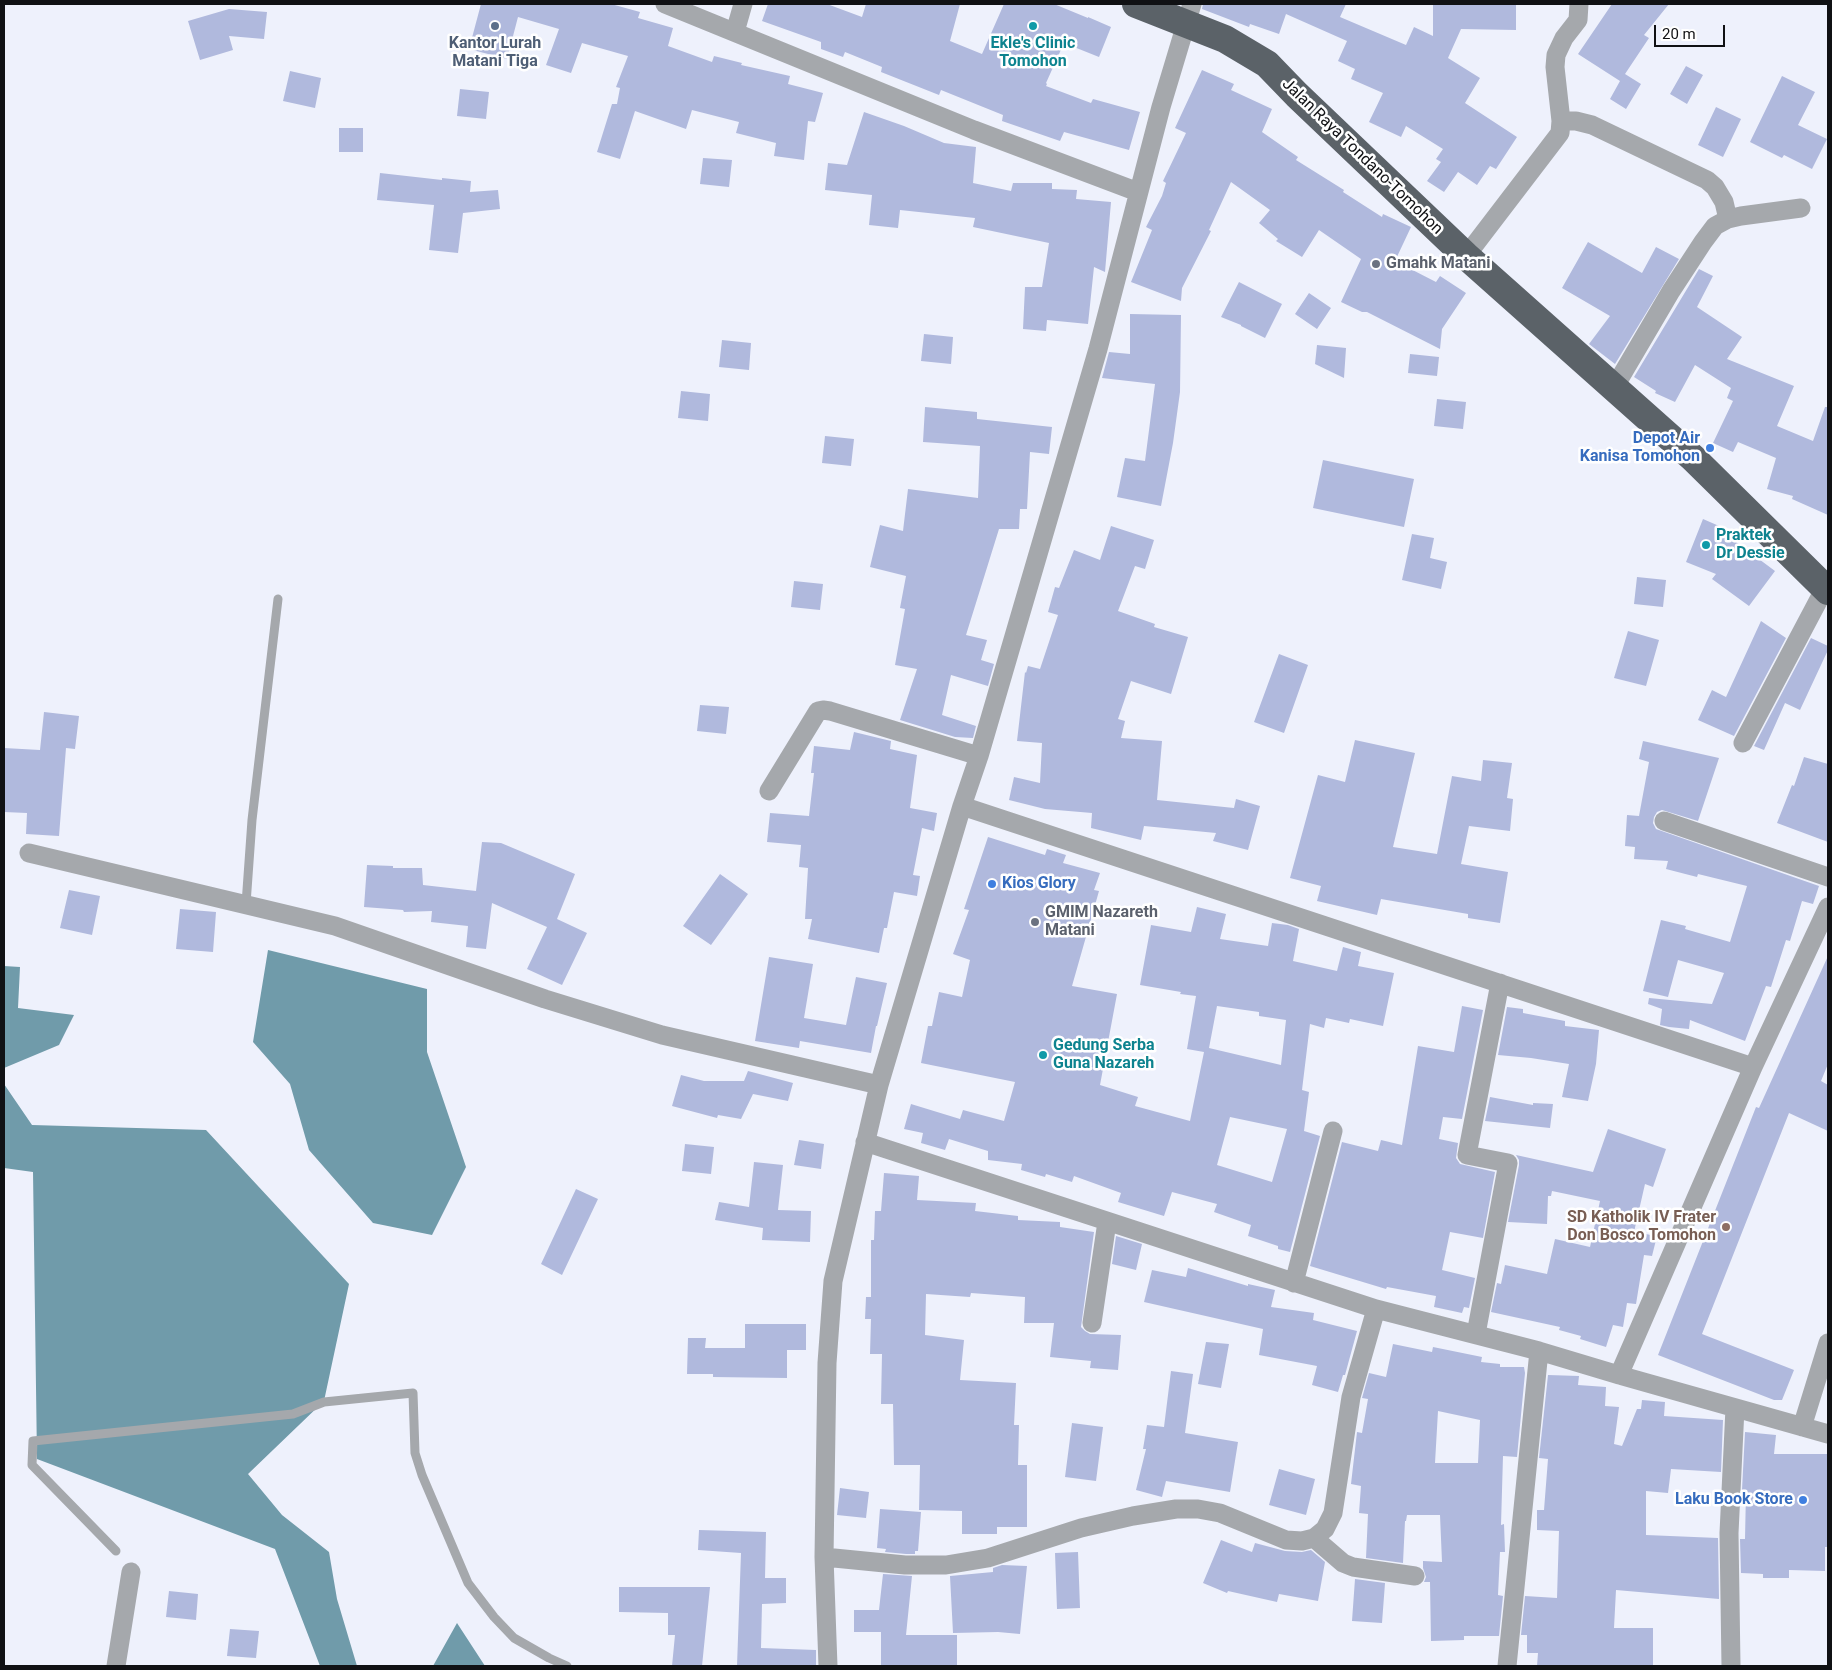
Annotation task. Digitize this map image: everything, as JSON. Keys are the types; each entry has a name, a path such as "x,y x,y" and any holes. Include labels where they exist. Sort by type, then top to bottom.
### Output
{"highway":[{"name":"Jalan Raya Tondano-Tomohon","path":"1136,4 1188,13 1225,39 1267,64 1297,96 1466,256 1693,458 1827,590"}],"street":[{"path":"666,4 974,130 1138,192"},
{"path":"735,32 743,4"},
{"path":"1466,256 1560,133 1561,121 1555,67 1556,56 1564,38 1578,20 1579,4"},
{"path":"828,1666 824,1556 827,1363 833,1281 879,1085 962,806 979,756 1098,349 1138,192 1188,13"},
{"path":"1561,121 1576,121 1592,125 1707,180 1715,186 1724,202 1728,219"},
{"path":"1614,388 1671,291 1715,226 1728,219 1741,216 1801,208"},
{"path":"1743,744 1827,590"},
{"path":"769,791 818,711 823,710 979,756"},
{"path":"962,806 1753,1067"},
{"path":"1664,821 1828,877"},
{"path":"29,853 335,926 545,999 662,1035 879,1085"},
{"path":"1620,1375 1753,1067 1828,907"},
{"path":"1476,1334 1508,1163 1467,1155 1500,983"},
{"path":"1294,1283 1333,1131"},
{"path":"865,1142 1376,1309 1539,1351 1828,1434"},
{"path":"1092,1323 1107,1222"},
{"path":"824,1556 905,1565 946,1565 988,1558 1081,1528 1133,1516 1176,1509 1198,1509 1220,1513 1286,1540 1302,1541 1314,1538 1326,1529 1333,1513 1351,1397 1376,1309"},
{"path":"1802,1427 1828,1343"},
{"path":"1508,1666 1539,1351"},
{"path":"1730,1666 1729,1533 1735,1408"},
{"path":"1314,1538 1343,1563 1353,1567 1415,1576"},
{"path":"116,1666 131,1572"}],"lane":[{"path":"246,904 252,820 278,599"},
{"path":"116,1551 32,1465 33,1441 293,1414 324,1402 414,1394 416,1453 422,1475 468,1583 494,1618 514,1638 548,1658 567,1666"}],"water":[{"path":"268,950 427,989 427,1052 466,1167 432,1235 373,1223 309,1150 290,1084 253,1042"},
{"path":"4,966 20,967 18,1008 74,1015 59,1045 4,1068"},
{"path":"4,1084 32,1125 206,1130 349,1284 324,1401 248,1474 282,1515 329,1552 337,1599 357,1666 320,1666 275,1549 37,1459 33,1172 4,1168"},
{"path":"457,1623 485,1666 433,1666"}],"building":[{"path":"481,4 611,4 640,12 638,18 673,28 668,46 712,62 714,56 742,63 741,65 790,76 788,84 823,93 815,122 808,121 804,160 774,156 776,143 736,133 739,122 692,110 686,129 635,111 620,159 597,152 612,104 617,104 620,88 616,87 628,56 582,43 571,73 546,65 559,29 518,17 507,59 469,49"},
{"path":"768,4 827,4 862,17 866,4 960,4 950,41 982,54 1004,4 1054,4 1088,17 1111,27 1099,57 1064,43 1046,86 1091,103 1093,99 1140,112 1129,150 1064,132 1060,141 1002,121 1003,115 941,90 939,95 881,72 882,67 845,52 843,57 821,49 821,42 762,21"},
{"path":"1203,4 1346,4 1340,17 1406,45 1414,27 1433,36 1433,4 1516,4 1516,30 1461,29 1448,58 1480,78 1465,103 1517,137 1496,169 1490,166 1477,185 1458,172 1444,192 1427,181 1441,162 1436,159 1443,149 1406,126 1401,137 1369,122 1383,93 1351,79 1355,69 1338,61 1347,41 1286,14 1279,34 1250,24 1249,27 1202,9"},
{"path":"1612,4 1669,4 1644,35 1649,38 1625,74 1641,84 1626,109 1610,99 1620,81 1578,54"},
{"path":"229,9 267,12 264,39 229,36 233,50 200,60 188,21"},
{"path":"1686,66 1703,75 1687,104 1670,94"},
{"path":"1202,70 1234,84 1231,90 1272,109 1262,132 1298,157 1296,160 1344,190 1343,192 1382,217 1383,214 1411,227 1395,261 1436,282 1440,276 1466,293 1442,329 1440,349 1367,312 1362,312 1341,302 1361,259 1319,230 1302,257 1276,241 1278,239 1259,223 1270,210 1231,182 1209,230 1211,231 1182,288 1181,301 1131,282 1152,230 1146,227 1162,196 1166,183 1163,181 1186,133 1175,128"},
{"path":"290,71 321,78 315,108 283,101"},
{"path":"1782,76 1815,92 1798,125 1827,139 1812,169 1784,155 1782,158 1750,142"},
{"path":"460,89 489,92 486,119 457,116"},
{"path":"1716,107 1741,119 1723,157 1698,145"},
{"path":"864,112 944,143 976,147 973,183 1011,191 1013,183 1052,183 1052,189 1077,190 1076,199 1111,202 1105,272 1094,267 1088,324 1047,320 1046,331 1023,329 1025,287 1042,287 1049,243 973,227 975,218 900,210 898,228 869,225 872,195 825,190 828,163 847,165"},
{"path":"339,128 363,128 363,152 339,152"},
{"path":"703,158 732,160 729,187 700,184"},
{"path":"380,173 442,180 442,178 471,181 470,192 498,190 500,209 463,213 458,253 429,250 434,205 377,200"},
{"path":"1588,242 1642,273 1656,247 1679,259 1615,364 1589,344 1610,316 1562,288"},
{"path":"1699,269 1713,276 1697,307 1742,337 1727,359 1794,386 1777,426 1813,441 1825,407 1828,407 1828,515 1792,499 1793,496 1767,489 1776,458 1738,442 1733,452 1713,443 1733,401 1727,398 1731,388 1695,365 1675,402 1655,393 1656,391 1634,377"},
{"path":"1239,282 1282,304 1265,338 1221,317"},
{"path":"1309,293 1331,308 1317,329 1295,314"},
{"path":"1130,314 1181,315 1180,392 1161,506 1117,497 1125,458 1145,461 1155,384 1102,378 1109,352 1130,354"},
{"path":"924,334 953,337 951,364 921,361"},
{"path":"722,340 751,343 749,370 719,367"},
{"path":"1317,345 1346,348 1344,378 1315,364"},
{"path":"1410,354 1439,357 1437,376 1408,373"},
{"path":"681,391 710,394 708,421 678,418"},
{"path":"1437,399 1466,402 1463,429 1434,426"},
{"path":"925,407 977,412 977,419 1052,427 1049,454 1030,452 1027,509 1020,509 1019,529 999,529 966,635 987,640 981,660 994,664 988,686 951,675 942,715 976,726 973,738 955,737 900,720 917,669 895,665 905,609 900,608 906,576 870,567 880,525 903,531 908,489 978,498 980,446 923,442"},
{"path":"825,436 854,439 851,466 822,463"},
{"path":"1323,460 1414,479 1404,527 1313,508"},
{"path":"1703,519 1726,529 1724,533 1775,571 1749,606 1712,579 1716,574 1686,562"},
{"path":"1111,526 1154,540 1145,569 1135,566 1118,611 1155,624 1154,627 1188,637 1171,694 1131,681 1118,719 1125,721 1121,738 1162,741 1157,800 1234,808 1236,799 1260,806 1248,850 1213,841 1216,833 1144,826 1141,840 1091,828 1092,813 1045,809 1009,800 1014,777 1040,783 1042,743 1017,741 1025,672 1028,666 1040,669 1058,615 1048,612 1055,587 1059,588 1074,550 1100,560"},
{"path":"1412,534 1434,538 1430,558 1447,562 1441,589 1402,580"},
{"path":"1637,577 1666,580 1663,607 1634,604"},
{"path":"794,581 823,584 820,610 791,607"},
{"path":"1761,621 1786,638 1734,736 1698,720 1712,690 1726,697"},
{"path":"1628,631 1659,640 1646,686 1614,678"},
{"path":"1811,638 1828,646 1828,650 1800,710 1785,703 1764,750 1754,746"},
{"path":"1279,654 1308,665 1284,733 1254,722"},
{"path":"700,705 729,707 726,734 697,731"},
{"path":"44,712 79,716 75,749 66,748 59,836 26,834 27,813 4,812 4,748 40,750"},
{"path":"854,732 891,741 890,749 917,755 910,808 937,813 934,831 922,828 913,875 920,876 917,896 894,892 887,928 884,928 879,953 808,939 812,919 805,919 808,868 799,867 801,845 767,842 770,813 809,816 814,773 811,773 814,746 850,750"},
{"path":"1355,740 1415,753 1393,847 1437,854 1452,776 1481,781 1483,760 1512,763 1507,798 1513,799 1510,831 1469,826 1461,864 1508,872 1500,923 1468,918 1468,914 1381,899 1377,915 1317,901 1321,886 1290,878 1318,775 1345,782"},
{"path":"1643,741 1719,758 1698,821 1662,810 1657,812 1654,817 1653,823 1656,829 1819,886 1813,904 1802,901 1790,941 1786,940 1771,987 1766,986 1745,1041 1690,1020 1689,1029 1660,1025 1662,1009 1648,1004 1649,998 1712,1004 1724,973 1678,960 1668,997 1643,991 1661,920 1686,926 1685,929 1730,942 1747,886 1698,874 1697,877 1666,869 1668,861 1634,859 1635,847 1625,846 1627,815 1639,816 1649,762 1639,759"},
{"path":"1804,757 1828,764 1828,842 1777,823 1792,785 1794,786"},
{"path":"988,837 1045,855 1047,849 1066,855 1063,863 1100,873 1094,890 1099,891 1072,986 1117,994 1100,1085 1138,1097 1135,1106 1190,1121 1204,1052 1187,1049 1196,996 1140,985 1151,925 1191,932 1197,907 1226,914 1220,939 1268,946 1272,923 1288,925 1299,929 1293,961 1337,971 1343,947 1361,952 1358,966 1394,973 1383,1026 1350,1019 1349,1023 1326,1018 1324,1028 1310,1024 1302,1090 1309,1092 1304,1131 1320,1136 1290,1252 1248,1236 1251,1225 1214,1212 1217,1204 1172,1192 1164,1216 1118,1202 1121,1193 1074,1176 1072,1182 1046,1174 1045,1177 1021,1170 1022,1164 988,1160 988,1151 949,1139 945,1150 921,1143 923,1133 904,1129 911,1104 960,1119 963,1110 1004,1121 1015,1082 921,1063 928,1026 932,1026 939,992 962,997 970,960 953,954 969,910 964,909","holes":["1217,1006 1259,1012 1259,1016 1286,1020 1281,1065 1209,1048","1230,1117 1287,1129 1272,1182 1217,1165"]},
{"path":"482,842 501,843 575,874 557,919 587,933 562,985 527,969 547,927 492,903 486,949 466,947 468,926 431,922 432,911 404,912 403,910 364,907 367,865 393,866 393,868 422,868 423,885 476,891"},
{"path":"720,874 748,894 711,945 683,926"},
{"path":"69,890 100,896 92,935 60,928"},
{"path":"180,909 216,912 213,952 176,949"},
{"name":"SD Katholik IV Frater Don Bosco Tomohon","path":"1828,956 1828,1064 1821,1081 1828,1085 1828,1131 1789,1113 1702,1334 1794,1370 1782,1400 1774,1400 1658,1355 1756,1107 1759,1108"},
{"path":"769,957 813,964 804,1018 846,1025 856,977 887,983 871,1053 800,1041 799,1048 755,1041"},
{"path":"1462,1006 1483,1010 1462,1119 1443,1117 1439,1139 1458,1143 1456,1158 1460,1164 1495,1172 1483,1238 1450,1232 1442,1270 1475,1278 1469,1308 1464,1307 1462,1313 1434,1307 1436,1296 1387,1287 1386,1289 1310,1266 1342,1142 1378,1151 1381,1140 1402,1145 1418,1046 1454,1052"},
{"path":"1507,1007 1523,1009 1523,1013 1565,1021 1565,1026 1599,1030 1596,1064 1588,1101 1562,1097 1569,1064 1498,1055"},
{"path":"748,1071 793,1083 788,1101 753,1094 741,1119 718,1115 717,1118 672,1106 681,1075 704,1081 744,1081"},
{"path":"1490,1097 1533,1105 1533,1103 1553,1104 1550,1128 1485,1121"},
{"path":"1608,1129 1666,1149 1653,1187 1645,1184 1634,1232 1657,1236 1652,1256 1644,1255 1636,1304 1627,1303 1623,1327 1613,1325 1606,1347 1580,1339 1581,1336 1559,1330 1560,1327 1491,1312 1497,1283 1501,1284 1505,1265 1547,1274 1555,1239 1590,1247 1600,1201 1552,1191 1551,1196 1548,1196 1547,1224 1508,1222 1519,1165 1516,1155 1593,1172"},
{"path":"799,1140 824,1144 821,1169 794,1165"},
{"path":"685,1144 714,1147 711,1174 682,1171"},
{"path":"754,1162 783,1165 778,1210 811,1211 810,1242 762,1240 763,1228 715,1220 719,1202 749,1207"},
{"path":"884,1173 919,1176 917,1200 976,1203 975,1211 1018,1216 1018,1220 1060,1222 1060,1227 1094,1232 1081,1327 1090,1334 1121,1335 1118,1370 1090,1368 1091,1361 1050,1357 1054,1323 1024,1323 1025,1297 971,1293 970,1297 926,1294 925,1335 964,1340 960,1380 1016,1383 1014,1425 1019,1425 1018,1465 1027,1465 1027,1527 997,1527 997,1534 962,1534 962,1511 919,1510 920,1465 894,1465 893,1404 881,1404 882,1354 870,1354 871,1319 865,1319 866,1297 871,1297 871,1240 874,1240 875,1211 881,1211"},
{"path":"576,1189 598,1199 562,1275 541,1264"},
{"path":"1116,1236 1142,1244 1136,1270 1112,1264"},
{"path":"1188,1268 1248,1286 1248,1284 1275,1290 1271,1307 1314,1313 1313,1320 1357,1331 1345,1375 1343,1375 1338,1392 1312,1385 1317,1366 1259,1355 1263,1329 1144,1302 1152,1270 1186,1277"},
{"path":"745,1324 806,1324 806,1350 787,1350 787,1378 713,1377 713,1374 687,1374 688,1338 706,1338 705,1348 745,1348"},
{"path":"1206,1342 1229,1344 1221,1388 1198,1384"},
{"path":"1393,1344 1432,1352 1433,1347 1482,1357 1481,1362 1500,1364 1500,1367 1524,1367 1517,1457 1503,1456 1501,1525 1504,1524 1505,1552 1500,1552 1498,1595 1503,1596 1499,1636 1464,1636 1464,1640 1431,1641 1430,1582 1424,1582 1426,1577 1423,1561 1442,1562 1440,1515 1407,1515 1403,1563 1366,1558 1368,1514 1359,1513 1361,1486 1351,1484 1357,1432 1362,1433 1368,1399 1362,1398 1369,1373 1386,1377","holes":["1438,1411 1480,1420 1478,1463 1435,1463"]},
{"path":"1171,1371 1193,1374 1185,1433 1238,1442 1230,1492 1166,1481 1162,1497 1136,1490 1146,1449 1143,1449 1147,1425 1164,1427"},
{"path":"1548,1375 1579,1376 1578,1385 1606,1387 1605,1406 1619,1407 1614,1444 1622,1446 1637,1409 1641,1409 1642,1400 1665,1402 1664,1416 1723,1420 1721,1472 1671,1469 1668,1493 1646,1491 1646,1535 1718,1538 1719,1599 1616,1590 1614,1628 1653,1628 1653,1666 1537,1666 1538,1653 1527,1653 1527,1635 1521,1635 1525,1596 1557,1598 1559,1531 1537,1530 1537,1510 1544,1510 1548,1459 1539,1458"},
{"path":"1072,1423 1103,1427 1096,1481 1065,1477"},
{"path":"1745,1432 1776,1435 1774,1454 1828,1454 1828,1547 1825,1547 1825,1571 1789,1570 1789,1578 1763,1578 1763,1574 1741,1573 1740,1539 1745,1539 1746,1491 1742,1490"},
{"path":"1279,1469 1315,1479 1306,1515 1269,1505"},
{"path":"840,1488 869,1492 866,1518 837,1515"},
{"path":"880,1509 921,1512 918,1551 915,1551 915,1554 885,1552 886,1549 877,1548"},
{"path":"699,1530 766,1532 765,1578 786,1578 786,1603 762,1604 761,1648 816,1650 816,1666 737,1666 741,1553 698,1550"},
{"path":"1221,1540 1252,1552 1255,1543 1285,1551 1302,1552 1311,1550 1325,1562 1318,1601 1279,1594 1277,1602 1228,1591 1227,1593 1203,1583"},
{"path":"1078,1552 1080,1608 1057,1609 1055,1553"},
{"path":"1002,1565 1027,1566 1020,1634 998,1632 953,1633 950,1576 993,1572 993,1568"},
{"path":"883,1574 912,1576 906,1635 957,1635 957,1666 881,1665 881,1632 854,1632 854,1610 879,1610"},
{"path":"1355,1579 1385,1583 1382,1623 1352,1621"},
{"path":"619,1587 710,1587 702,1666 672,1666 675,1635 668,1635 668,1613 619,1612"},
{"path":"169,1591 198,1594 196,1620 166,1617"},
{"path":"230,1629 259,1631 256,1658 227,1656"}],"place":[{"name":"Kantor Lurah Matani Tiga","path":"495,26"},
{"name":"Ekle's Clinic Tomohon","path":"1033,26"},
{"name":"Gmahk Matani","path":"1376,264"},
{"name":"Depot Air Kanisa Tomohon","path":"1710,448"},
{"name":"Praktek Dr Dessie","path":"1706,545"},
{"name":"Kios Glory","path":"992,884"},
{"name":"GMIM Nazareth Matani","path":"1035,922"},
{"name":"Gedung Serba Guna Nazareh","path":"1043,1055"},
{"name":"SD Katholik IV Frater Don Bosco Tomohon","path":"1726,1227"},
{"name":"Laku Book Store","path":"1803,1500"}]}
